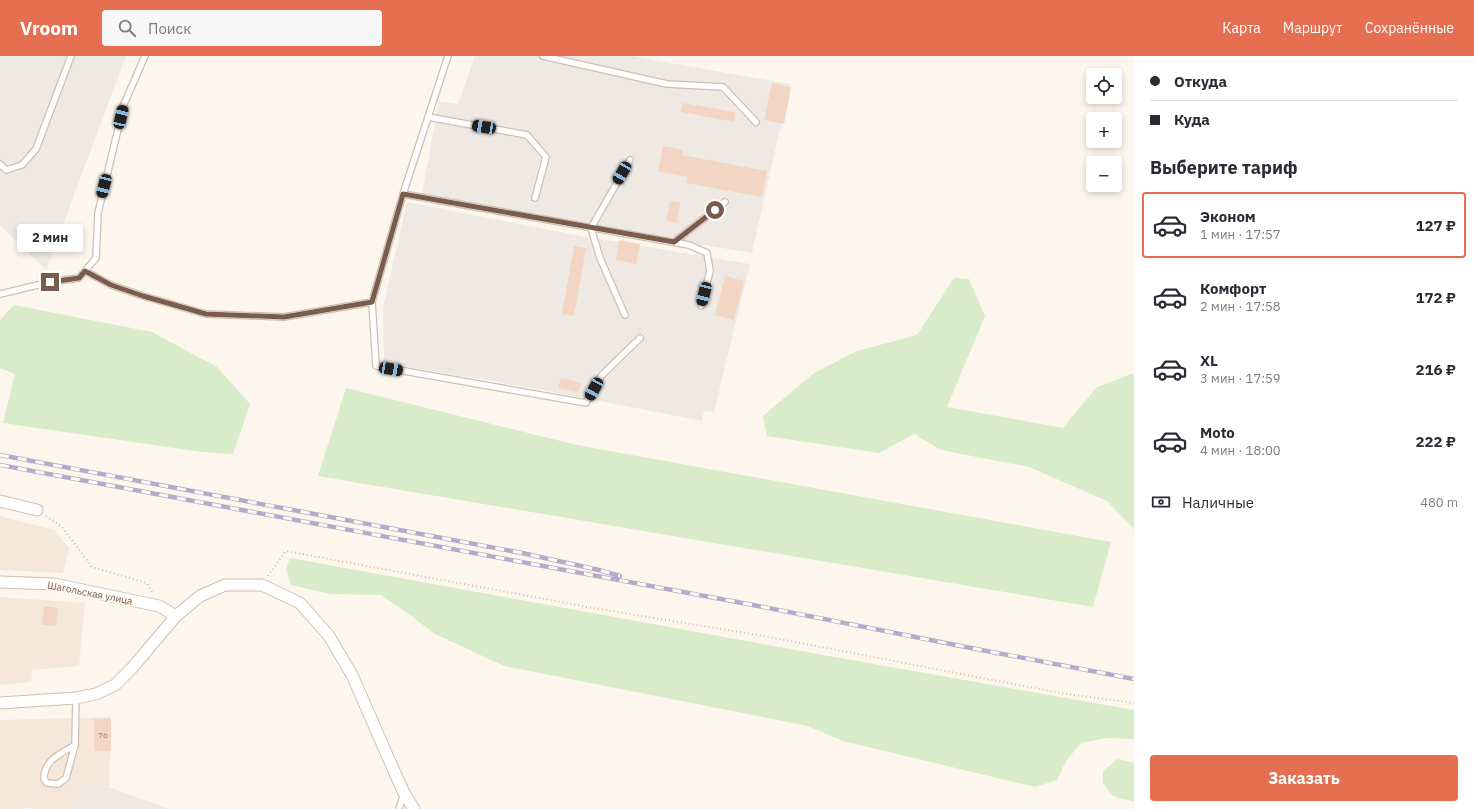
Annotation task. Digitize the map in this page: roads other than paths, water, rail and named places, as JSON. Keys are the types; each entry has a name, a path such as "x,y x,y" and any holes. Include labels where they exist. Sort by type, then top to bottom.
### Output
{"street":[{"path":"0,501 37,510"},
{"name":"Шагольская улица","path":"0,582 54,584 159,606 176,616"},
{"path":"0,703 76,698 96,694 115,685 132,668 176,616 200,596 225,585 262,585 300,602 329,636 352,675 404,793 414,809"}],"lane":[{"path":"0,164 6,170 22,165 36,149 70,56"},
{"path":"0,293 50,282 79,278 96,258 98,213 124,104 145,56"},
{"path":"448,56 403,194 372,302 376,366 586,403 602,375 640,338"},
{"path":"543,56 667,84 723,87 756,122"},
{"path":"428,117 527,135 546,157 534,198"},
{"path":"625,315 600,258 591,228 630,160"},
{"path":"403,194 689,245 707,253 710,271 701,306"},
{"path":"674,242 725,202"},
{"path":"85,271 111,285 206,314 284,317 372,302"},
{"path":"76,698 76,745 66,778 58,784 47,783 44,779 44,772 50,760 76,745"},
{"path":"399,809 404,793"}],"railway":[{"path":"0,455 522,553 620,576"},
{"path":"0,465 753,605 1134,679"}]}
